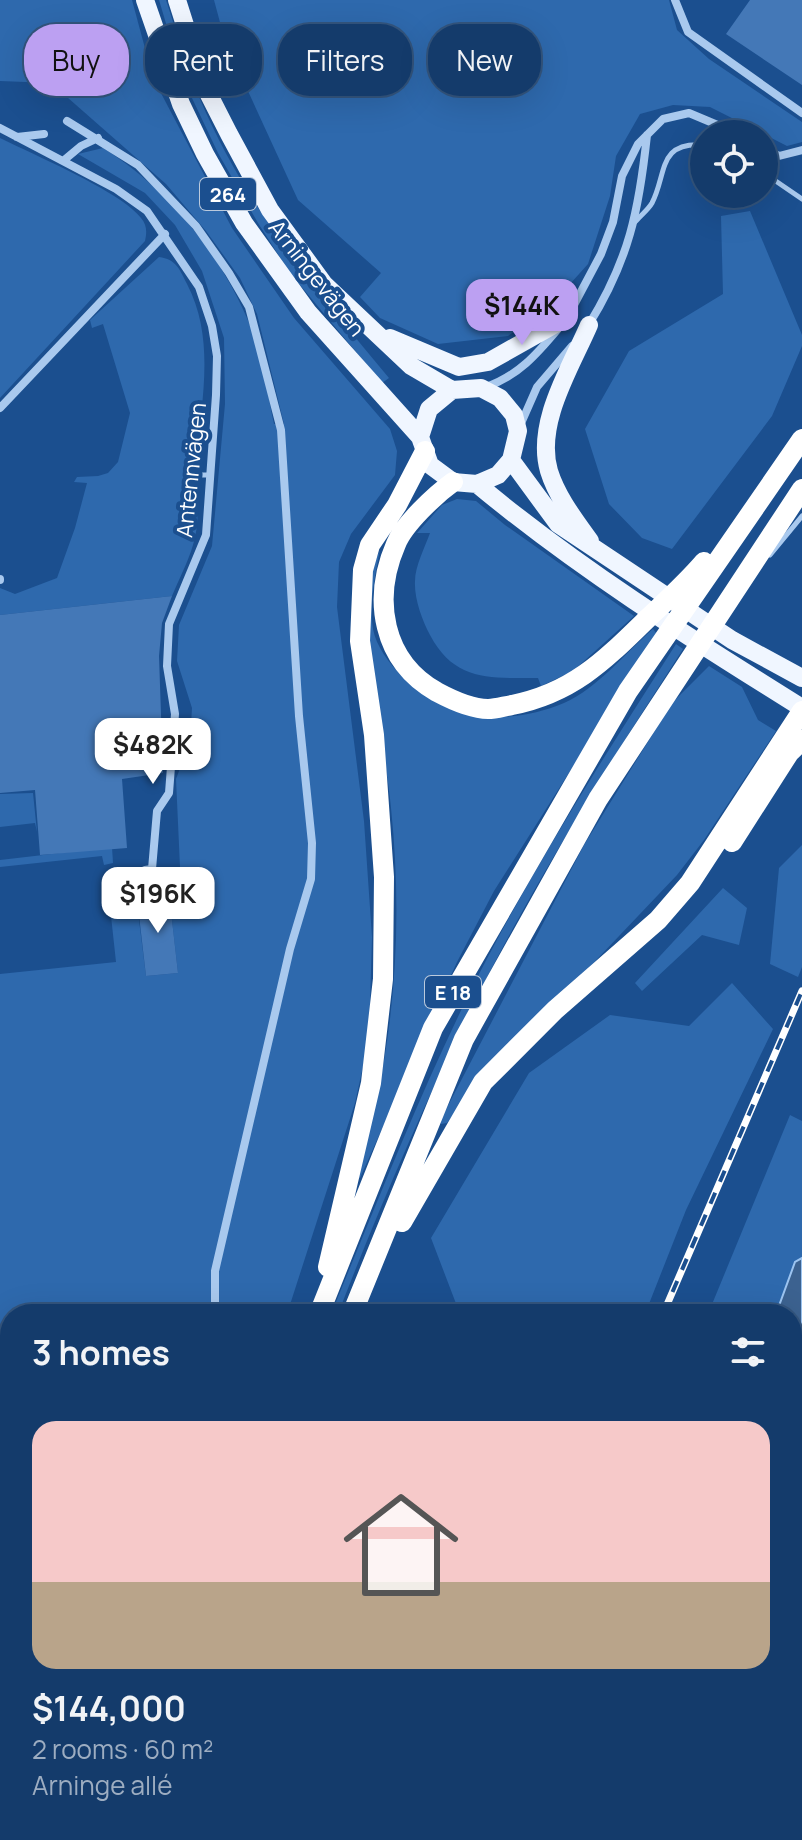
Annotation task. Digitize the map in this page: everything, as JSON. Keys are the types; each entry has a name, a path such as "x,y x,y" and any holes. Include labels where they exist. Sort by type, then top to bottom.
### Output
{"highway":[{"name":"E 18","path":"322,1304 433,1028 628,691 802,439"},
{"path":"320,1304 371,1083 383,979 384,877 374,735 360,641 363,570 370,545 397,505 422,444"},
{"path":"453,482 437,493 396,541 382,586 383,612 387,635 399,660 418,681 454,701 488,709 542,699 577,681 610,655 694,574 789,459"},
{"name":"E 18","path":"357,1304 464,1039 598,799 802,489"},
{"path":"358,1304 411,1203 483,1082 555,1010 658,920 690,883 802,710"},
{"path":"690,883 710,872 752,815 789,753 802,740"}],"main road":[{"name":"Arningevägen","path":"145,0 181,104 244,223 308,312 422,444 430,465 453,482"},
{"name":"Arningevägen","path":"177,0 204,85 270,210 324,284 411,366 452,390"},
{"path":"373,330 459,367 488,362 568,317"},
{"path":"589,325 557,398 547,437 549,471 566,506 599,553"},
{"path":"422,444 429,409 452,390 481,388 500,398 514,415 518,431 511,460 498,475 477,484 453,482"},
{"path":"511,460 558,524 623,570 802,678"},
{"path":"477,484 546,541 615,590 802,710"}],"street":[{"path":"675,0 688,32 802,113"},
{"path":"481,388 505,380 533,359 568,317 601,254 613,222 628,158 647,134 663,119 689,113 706,120"},
{"path":"67,121 138,165 196,226 229,273 249,307 281,430 299,716 312,843 311,879 290,949 215,1271 215,1304"},
{"name":"Antennvägen","path":"0,128 116,189 147,211 199,287 212,326 217,356 216,395 206,535 169,624 167,666 175,714 169,793 157,811 152,869 145,870"},
{"path":"16,137 44,134"},
{"path":"518,431 537,387 589,325 622,266 634,223 647,134"},
{"path":"63,161 81,146 98,138"},
{"path":"778,155 802,150"},
{"path":"0,408 165,234"}],"lane":[{"path":"634,223 652,202 663,162 677,149 690,145"},
{"path":"778,183 802,199"},
{"path":"187,475 209,475"},
{"path":"763,566 802,516"},
{"path":"714,655 727,633"},
{"path":"657,705 690,676"}],"shaded area":[{"path":"0,0 132,0 145,48 145,96 162,96 232,228 294,318 390,429 397,451 395,475 351,534 339,562 337,607 364,821 372,937 369,1039 355,1103 290,1304 0,1304 0,974 116,962 107,879 122,877 130,894 136,896 146,976 178,973 169,894 180,867 176,779 190,742 192,708 177,661 179,625 212,546 225,404 224,338 202,271 175,225 145,193 78,154 103,148 152,185 195,232 214,257 245,312 259,351 274,424 284,424 257,314 240,278 166,184 66,96 129,96 129,24 24,24 24,82 0,81"},
{"path":"159,0 166,0 174,24 166,24"},
{"path":"214,0 669,0 677,30 709,59 802,122 802,142 787,146 778,141 778,120 736,120 710,107 673,105 640,114 616,156 610,196 588,264 552,304 508,336 438,344 380,318 360,297 381,273 298,200 250,96 262,96 262,24 220,24"},
{"path":"191,96 199,96 238,175 284,246 389,378 382,383 290,273 218,153"},
{"path":"0,138 115,197 141,218 146,232 145,241 0,398"},
{"path":"750,211 802,335 802,346 772,416 672,549 642,538 609,504 585,429 629,351 723,294 721,216"},
{"path":"159,257 173,263 187,284 196,305 204,348 196,534 172,596 0,615 0,588 15,594 57,578 87,483 74,482 77,477 108,473 118,462 130,413 103,324 92,328 90,320"},
{"path":"457,499 476,501 634,616 573,671 541,686 538,678 489,677 451,662 424,623 417,602 415,575 430,533 417,533 442,505"},
{"path":"380,550 372,610 377,642 392,665 418,690 456,710 499,717 542,711 564,703 600,679 653,629 657,634 494,891 457,962 360,1178 356,1176 369,1131 387,1040 396,948 391,808 367,641 368,580"},
{"path":"676,644 683,649 551,861 479,993 405,1152 342,1304 335,1304 416,1110 471,990 595,771"},
{"path":"709,666 742,687 758,720 776,731 704,840 677,875 468,1095 447,1123 441,1124 584,845 672,703"},
{"path":"33,793 37,832 35,823 0,827 0,794"},
{"path":"802,845 802,967 798,977 770,964 779,868"},
{"path":"112,847 113,863 104,865 102,856 0,867 0,860"},
{"path":"723,888 747,908 739,945 702,935 642,991 635,983"},
{"path":"732,983 773,1029 686,1210 649,1304 456,1304 431,1238 529,1073 610,1015 689,1026"},
{"path":"790,1115 802,1121 802,1304 712,1304"},
{"path":"802,1258 802,1304 780,1304 795,1262"}],"building":[{"path":"750,0 802,0 802,85 726,34"},
{"path":"172,596 162,623 159,656 163,773 122,779 127,848 40,855 35,790 0,793 0,615"},
{"path":"169,894 178,973 146,976 137,898"}],"railway":[{"path":"667,1304 802,991"}]}
